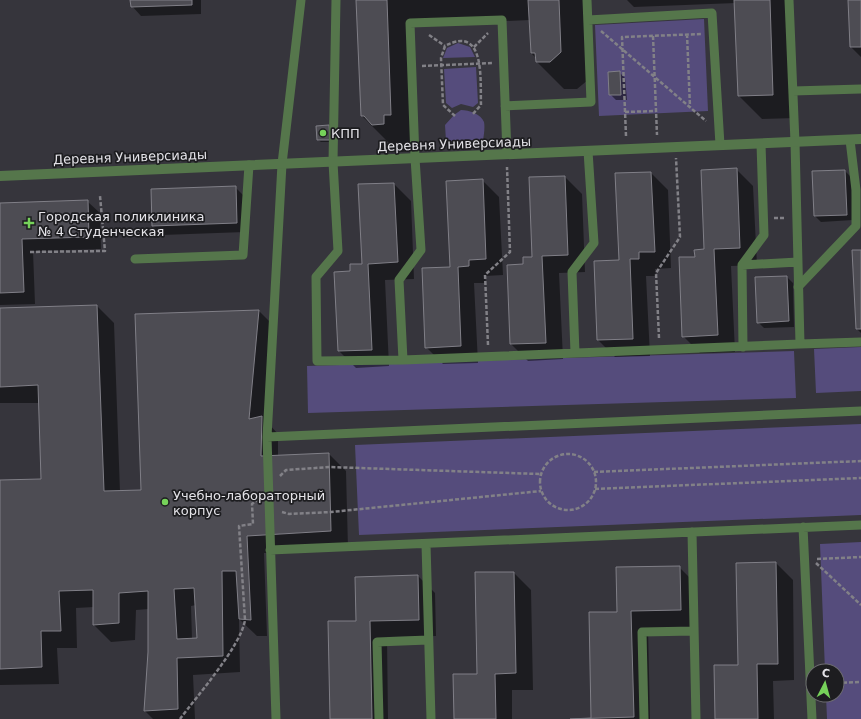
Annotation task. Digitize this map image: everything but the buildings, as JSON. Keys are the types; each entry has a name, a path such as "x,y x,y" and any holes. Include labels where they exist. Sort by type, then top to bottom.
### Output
{"street":[{"name":"Деревня Универсиады","path":"0,176 861,140"}],"lane":[{"path":"276,719 267,437 282,164 301,0"},
{"path":"336,0 333,162 338,251 316,277 317,361 403,360 861,342"},
{"path":"505,106 591,102 587,0"},
{"path":"789,0 795,142 800,344"},
{"path":"588,20 712,13 720,145"},
{"path":"403,360 398,280 421,250 415,158 410,23 502,20 507,154"},
{"path":"793,91 861,89"},
{"path":"798,287 856,226 856,190 850,140"},
{"path":"743,347 742,265 764,235 761,144"},
{"path":"576,353 572,272 594,243 588,151"},
{"path":"136,258 243,255 249,165"},
{"path":"742,265 798,262"},
{"path":"267,437 861,411"},
{"path":"270,550 861,525"},
{"path":"803,527 812,719"},
{"path":"692,532 696,719"},
{"path":"426,544 431,719"},
{"path":"644,719 642,632 694,630"},
{"path":"379,719 377,642 428,640"}],"path":[{"path":"588,20 719,132"},
{"path":"626,136 622,37 713,33"},
{"path":"687,34 690,108"},
{"path":"653,36 657,135"},
{"path":"456,116 443,105 440,65 442,51 445,46 461,41 467,42 476,49 480,64 481,105 472,115"},
{"path":"412,66 503,63"},
{"path":"625,112 656,111"},
{"path":"659,350 656,273 680,237 675,147"},
{"path":"488,357 485,275 510,252 507,154"},
{"path":"30,252 105,251 100,196"},
{"path":"764,219 796,218"},
{"path":"567,453 584,458 590,464 594,472 595,489 586,504 578,508 569,510 560,509 552,505 541,491 540,474 544,466 550,460 567,453"},
{"path":"594,472 861,461"},
{"path":"286,470 330,467 540,474"},
{"path":"595,489 861,478"},
{"path":"289,514 331,512 541,491"},
{"path":"180,719 221,666 244,629 245,620 239,526 253,524 252,504"},
{"path":"816,559 861,557"},
{"path":"816,563 861,605"},
{"path":"845,683 861,682"}],"shaded area":[{"path":"704,19 708,111 599,116 595,25"},
{"path":"458,43 470,47 475,57 443,58 447,48"},
{"path":"476,67 478,103 473,107 461,104 452,108 446,103 444,69"},
{"path":"461,110 474,113 482,119 484,122 483,140 446,141 445,125"},
{"path":"861,347 861,391 816,393 814,349"},
{"path":"794,351 796,398 308,413 307,366"},
{"path":"861,424 861,515 359,535 355,445"},
{"path":"861,542 861,719 827,719 826,703 845,703 845,663 825,663 820,544"}],"place":[{"name":"КПП","path":"323,133"},
{"name":"Городская поликлиника № 4 Студенческая","path":"29,223"},
{"name":"Учебно-лабораторный корпус","path":"165,502"}]}
